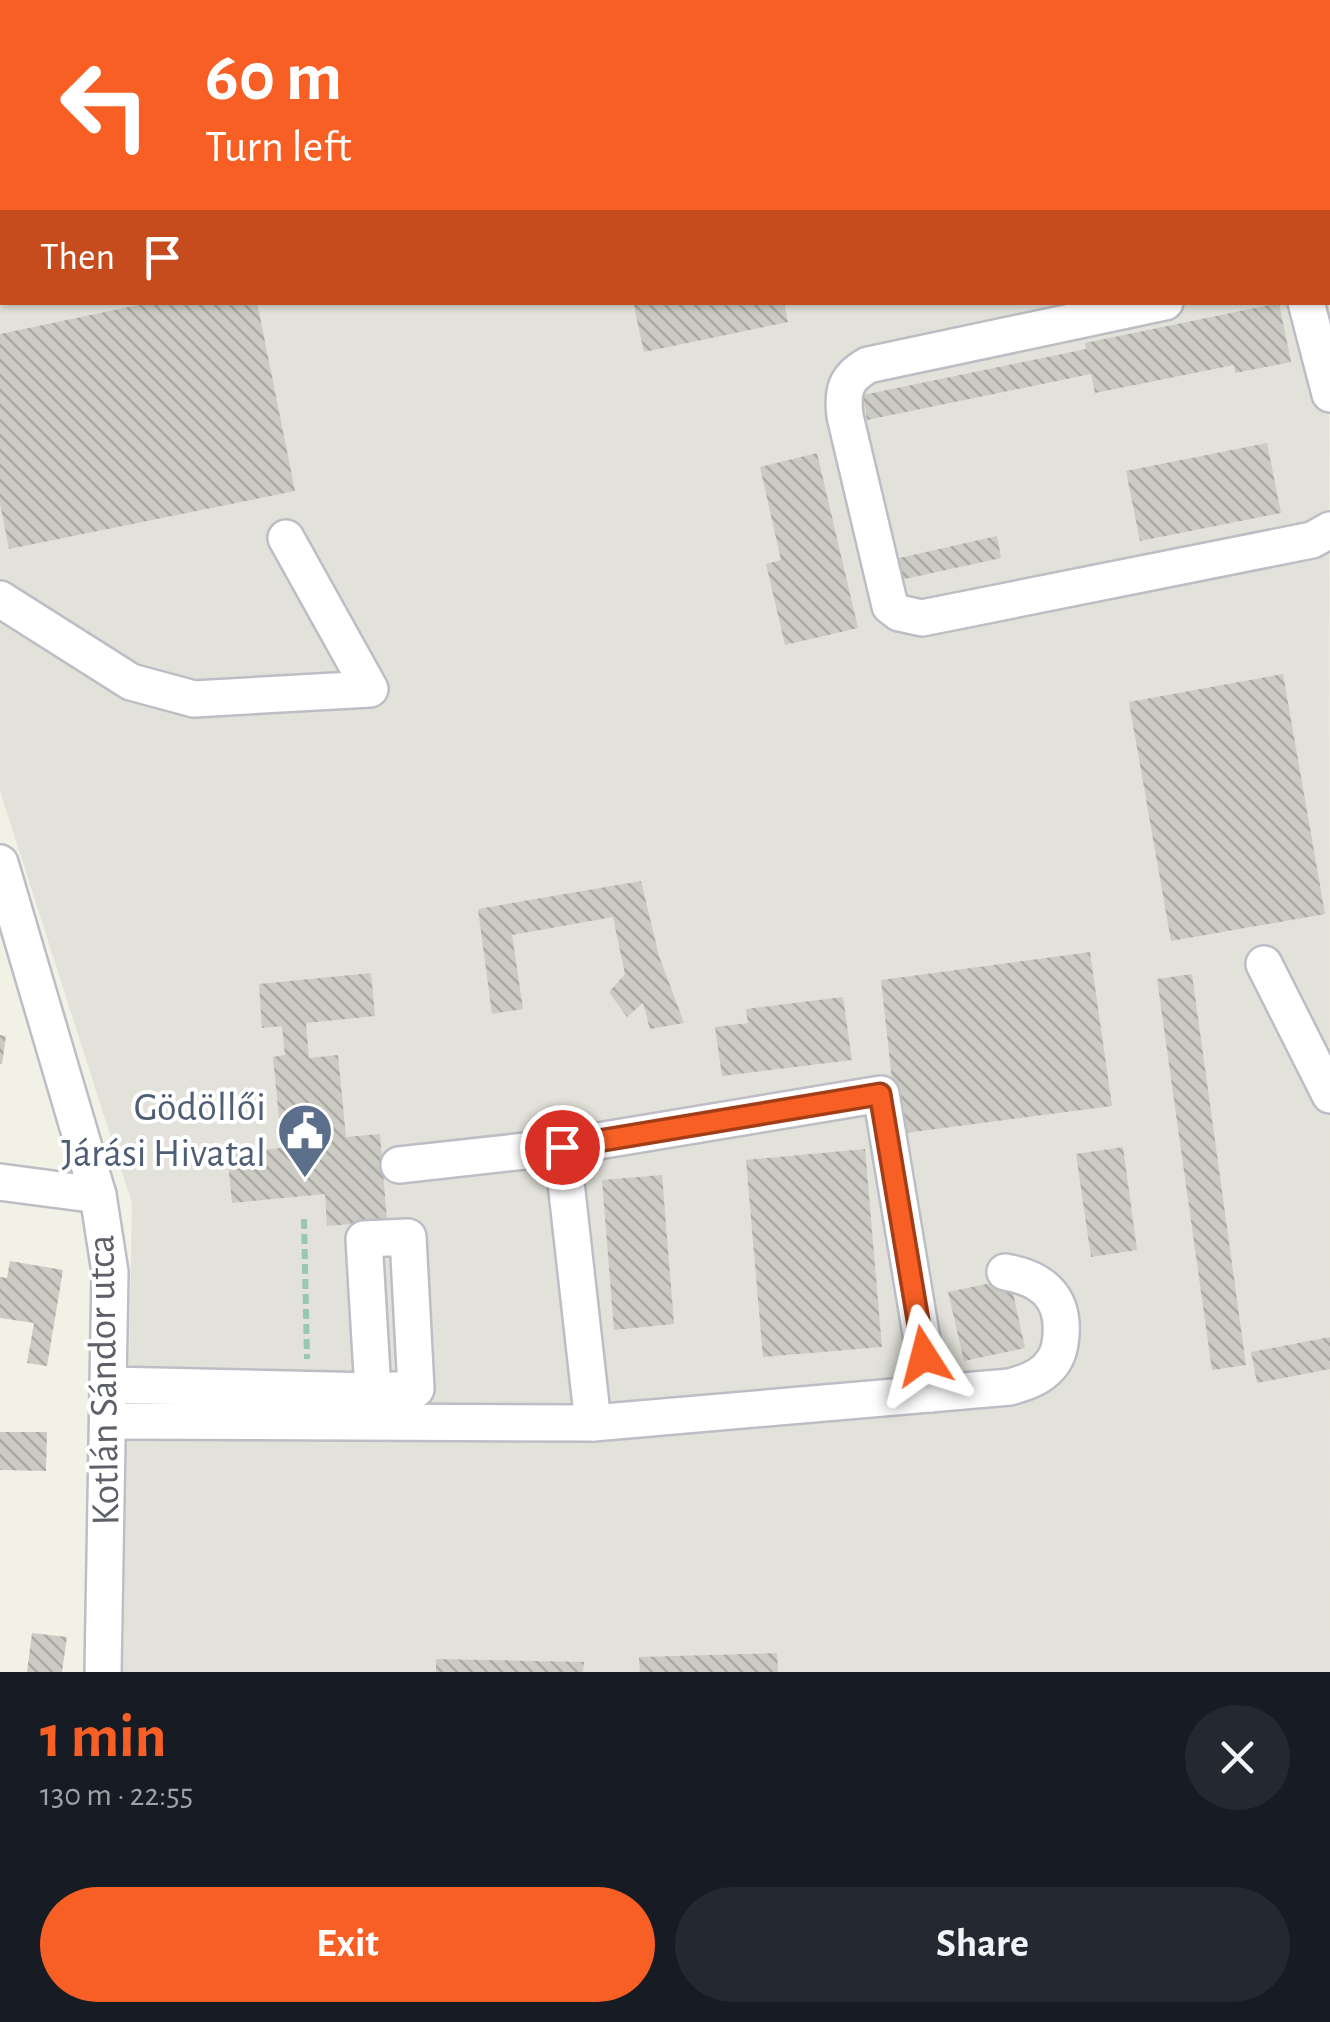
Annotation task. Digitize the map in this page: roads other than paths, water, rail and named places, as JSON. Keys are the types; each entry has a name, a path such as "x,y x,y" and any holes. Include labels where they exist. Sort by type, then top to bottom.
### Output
{"street":[{"path":"1151,305 868,365 854,373 845,384 845,416 890,606 898,614 922,618 1312,540 1330,530"},
{"path":"1307,305 1330,394"},
{"path":"0,599 132,682 194,700 370,689 286,538"},
{"name":"Kotlán Sándor utca","path":"0,863 98,1195 110,1272 103,1672"},
{"path":"1264,964 1330,1094"},
{"path":"399,1165 562,1147 880,1094 931,1394"},
{"path":"562,1147 593,1423"},
{"path":"0,1182 98,1195"},
{"path":"109,1421 593,1423 1010,1387 1035,1379 1050,1368 1060,1352 1062,1326 1054,1295 1026,1276 1005,1272"},
{"path":"109,1385 373,1391"}],"place":[{"name":"Gödöllői Járási Hivatal","path":"305,1180"}]}
